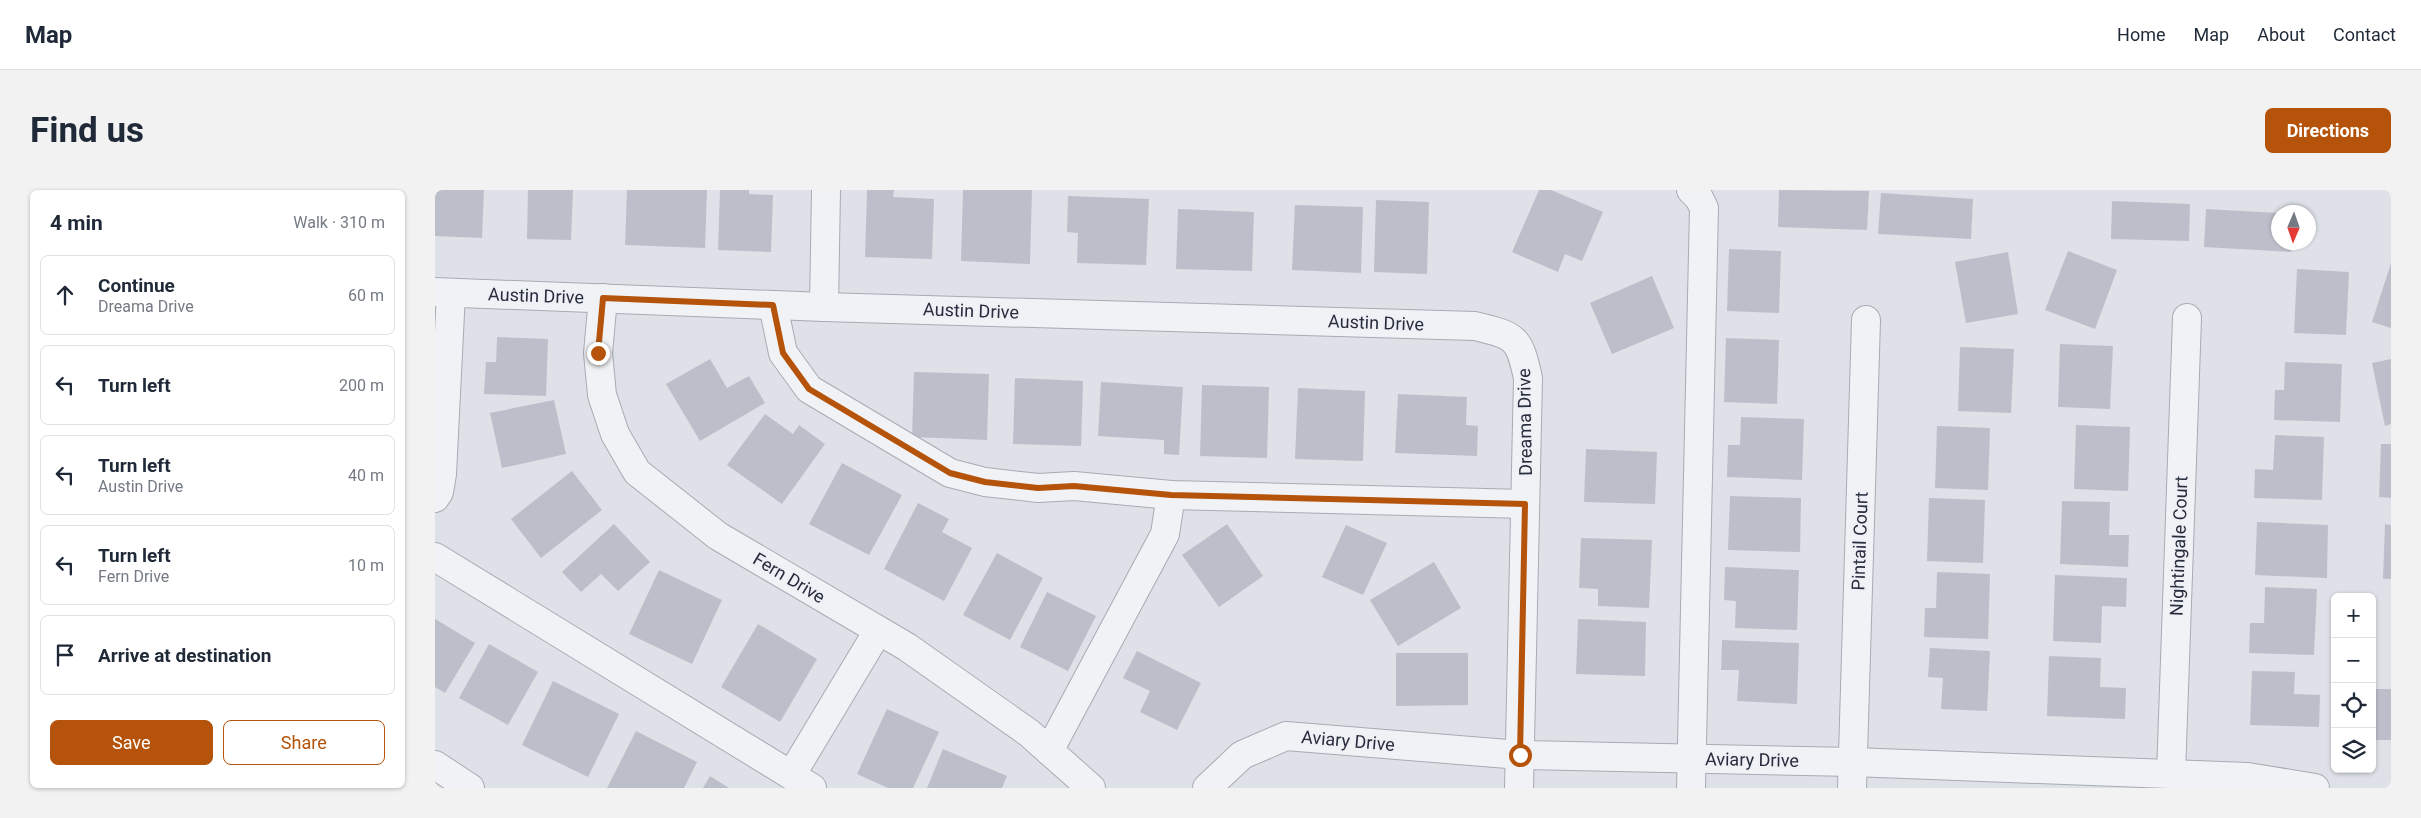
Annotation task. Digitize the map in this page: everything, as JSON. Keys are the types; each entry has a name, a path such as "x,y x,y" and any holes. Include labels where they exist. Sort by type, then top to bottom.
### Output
{"street":[{"path":"824,307 826,190"},
{"path":"1691,190 1705,208 1691,788"},
{"path":"435,498 439,492 442,474 443,293"},
{"name":"Austin Drive","path":"443,293 824,307 1475,326 1506,333"},
{"name":"Fern Drive","path":"603,298 598,353 602,395 615,434 637,472 717,536 907,647 1049,750 1091,788"},
{"path":"773,305 783,353 809,389 950,473 985,482 1038,488 1074,486 1171,495 1525,504"},
{"name":"Nightingale Court","path":"2171,774 2187,318"},
{"name":"Pintail Court","path":"1853,775 1866,320"},
{"name":"Dreama Drive","path":"1506,333 1522,350 1527,378 1519,788"},
{"path":"1049,750 1165,534 1171,495"},
{"path":"435,557 802,781 878,631"},
{"name":"Aviary Drive","path":"1207,788 1242,754 1286,736 1520,755 1692,759 1853,775 2171,774 2248,777 2315,788"},
{"path":"435,765 470,788"}],"building":[{"path":"435,190 484,190 482,238 435,236"},
{"path":"528,190 573,190 571,240 527,239"},
{"path":"627,190 707,190 705,248 625,245"},
{"path":"720,190 749,190 749,194 773,195 771,252 718,250"},
{"path":"867,190 894,190 893,197 934,199 932,259 865,257"},
{"path":"963,190 1032,190 1030,264 961,261"},
{"path":"1539,190 1551,190 1603,212 1582,261 1565,254 1558,272 1512,252"},
{"path":"1779,190 1869,191 1867,230 1778,227"},
{"path":"1881,193 1973,199 1971,239 1878,234"},
{"path":"1068,196 1149,199 1146,265 1077,263 1078,233 1067,232"},
{"path":"1376,200 1429,202 1427,274 1374,272"},
{"path":"2112,201 2190,204 2189,241 2111,239"},
{"path":"1295,205 1363,207 1361,273 1292,270"},
{"path":"1178,209 1254,212 1252,271 1176,269"},
{"path":"2206,209 2271,213 2271,250 2291,250 2291,252 2204,247"},
{"path":"1729,249 1781,251 1779,313 1727,311"},
{"path":"2068,251 2117,270 2095,329 2045,310"},
{"path":"2008,252 2018,314 1966,323 1955,262"},
{"path":"2391,263 2391,328 2372,322"},
{"path":"2297,269 2349,272 2346,335 2294,333"},
{"path":"1652,276 1674,328 1612,354 1590,303"},
{"path":"497,337 548,339 546,396 484,394 486,362 496,362"},
{"path":"1726,338 1779,340 1777,404 1724,402"},
{"path":"2060,344 2113,346 2110,409 2058,407"},
{"path":"1960,347 2014,349 2011,413 1958,411"},
{"path":"710,359 727,388 749,376 765,403 700,441 666,384"},
{"path":"2391,359 2391,424 2385,426 2372,363"},
{"path":"2285,362 2342,364 2340,422 2274,420 2275,390 2284,390"},
{"path":"914,372 989,374 987,440 912,437"},
{"path":"1015,378 1083,381 1081,446 1013,444"},
{"path":"1101,382 1183,387 1179,455 1164,454 1164,440 1098,436"},
{"path":"1202,385 1269,387 1267,458 1200,456"},
{"path":"1298,388 1365,391 1363,461 1295,459"},
{"path":"1398,394 1467,397 1466,425 1478,426 1477,456 1395,453"},
{"path":"554,400 566,454 502,468 490,413"},
{"path":"765,414 793,434 799,425 825,444 782,504 727,465"},
{"path":"1741,417 1804,419 1802,480 1727,477 1728,445 1740,445"},
{"path":"2076,425 2130,427 2128,491 2074,489"},
{"path":"1937,426 1990,428 1988,490 1935,488"},
{"path":"2275,435 2324,437 2322,500 2254,498 2255,469 2273,470"},
{"path":"2381,444 2391,444 2391,498 2379,497"},
{"path":"1586,449 1657,452 1655,504 1584,502"},
{"path":"842,463 902,495 869,555 809,524"},
{"path":"572,471 602,510 541,558 511,519"},
{"path":"1730,496 1801,498 1800,552 1728,550"},
{"path":"1929,498 1985,500 1983,563 1927,561"},
{"path":"2062,501 2110,502 2109,535 2129,535 2128,567 2060,564"},
{"path":"918,503 949,519 942,532 972,548 944,601 884,569"},
{"path":"2257,522 2328,525 2327,578 2255,575"},
{"path":"614,524 650,562 618,591 601,574 581,592 562,572"},
{"path":"1227,524 1263,576 1219,607 1182,555"},
{"path":"2385,524 2391,525 2391,579 2383,579"},
{"path":"1346,525 1387,543 1363,595 1322,577"},
{"path":"1581,538 1652,540 1649,608 1598,606 1598,589 1579,588"},
{"path":"997,553 1043,578 1010,640 963,615"},
{"path":"1434,562 1461,608 1398,646 1370,600"},
{"path":"1725,567 1799,570 1797,630 1735,628 1736,601 1724,600"},
{"path":"659,570 722,600 692,664 629,634"},
{"path":"1937,572 1990,574 1988,639 1924,637 1925,608 1936,608"},
{"path":"2055,575 2127,578 2126,607 2102,606 2101,643 2053,641"},
{"path":"2265,587 2317,589 2314,655 2249,653 2250,623 2264,623"},
{"path":"1047,592 1096,616 1068,671 1020,647"},
{"path":"435,619 475,643 445,693 435,687"},
{"path":"1578,619 1646,622 1645,676 1576,674"},
{"path":"758,624 817,659 780,722 721,687"},
{"path":"1722,640 1799,643 1797,704 1737,701 1739,670 1721,670"},
{"path":"489,644 538,672 508,725 459,698"},
{"path":"1930,648 1990,651 1987,711 1941,709 1943,678 1928,677"},
{"path":"1137,651 1201,683 1177,730 1140,712 1150,691 1123,678"},
{"path":"1396,653 1468,653 1468,705 1396,706"},
{"path":"2049,656 2101,658 2100,687 2126,688 2125,719 2047,716"},
{"path":"2252,671 2295,672 2294,694 2320,695 2319,727 2250,725"},
{"path":"553,681 619,714 588,777 522,745"},
{"path":"2376,689 2391,689 2391,740 2376,740"},
{"path":"887,709 939,732 913,788 888,788 857,774"},
{"path":"636,731 697,762 684,788 607,788"},
{"path":"943,749 1007,776 1002,788 927,788"},
{"path":"710,776 729,788 703,788"}],"route":[{"path":"598,353 603,298 773,305 783,353 809,389 874,430 950,473 985,482 1038,488 1074,486 1171,495 1525,504 1520,755"}]}
